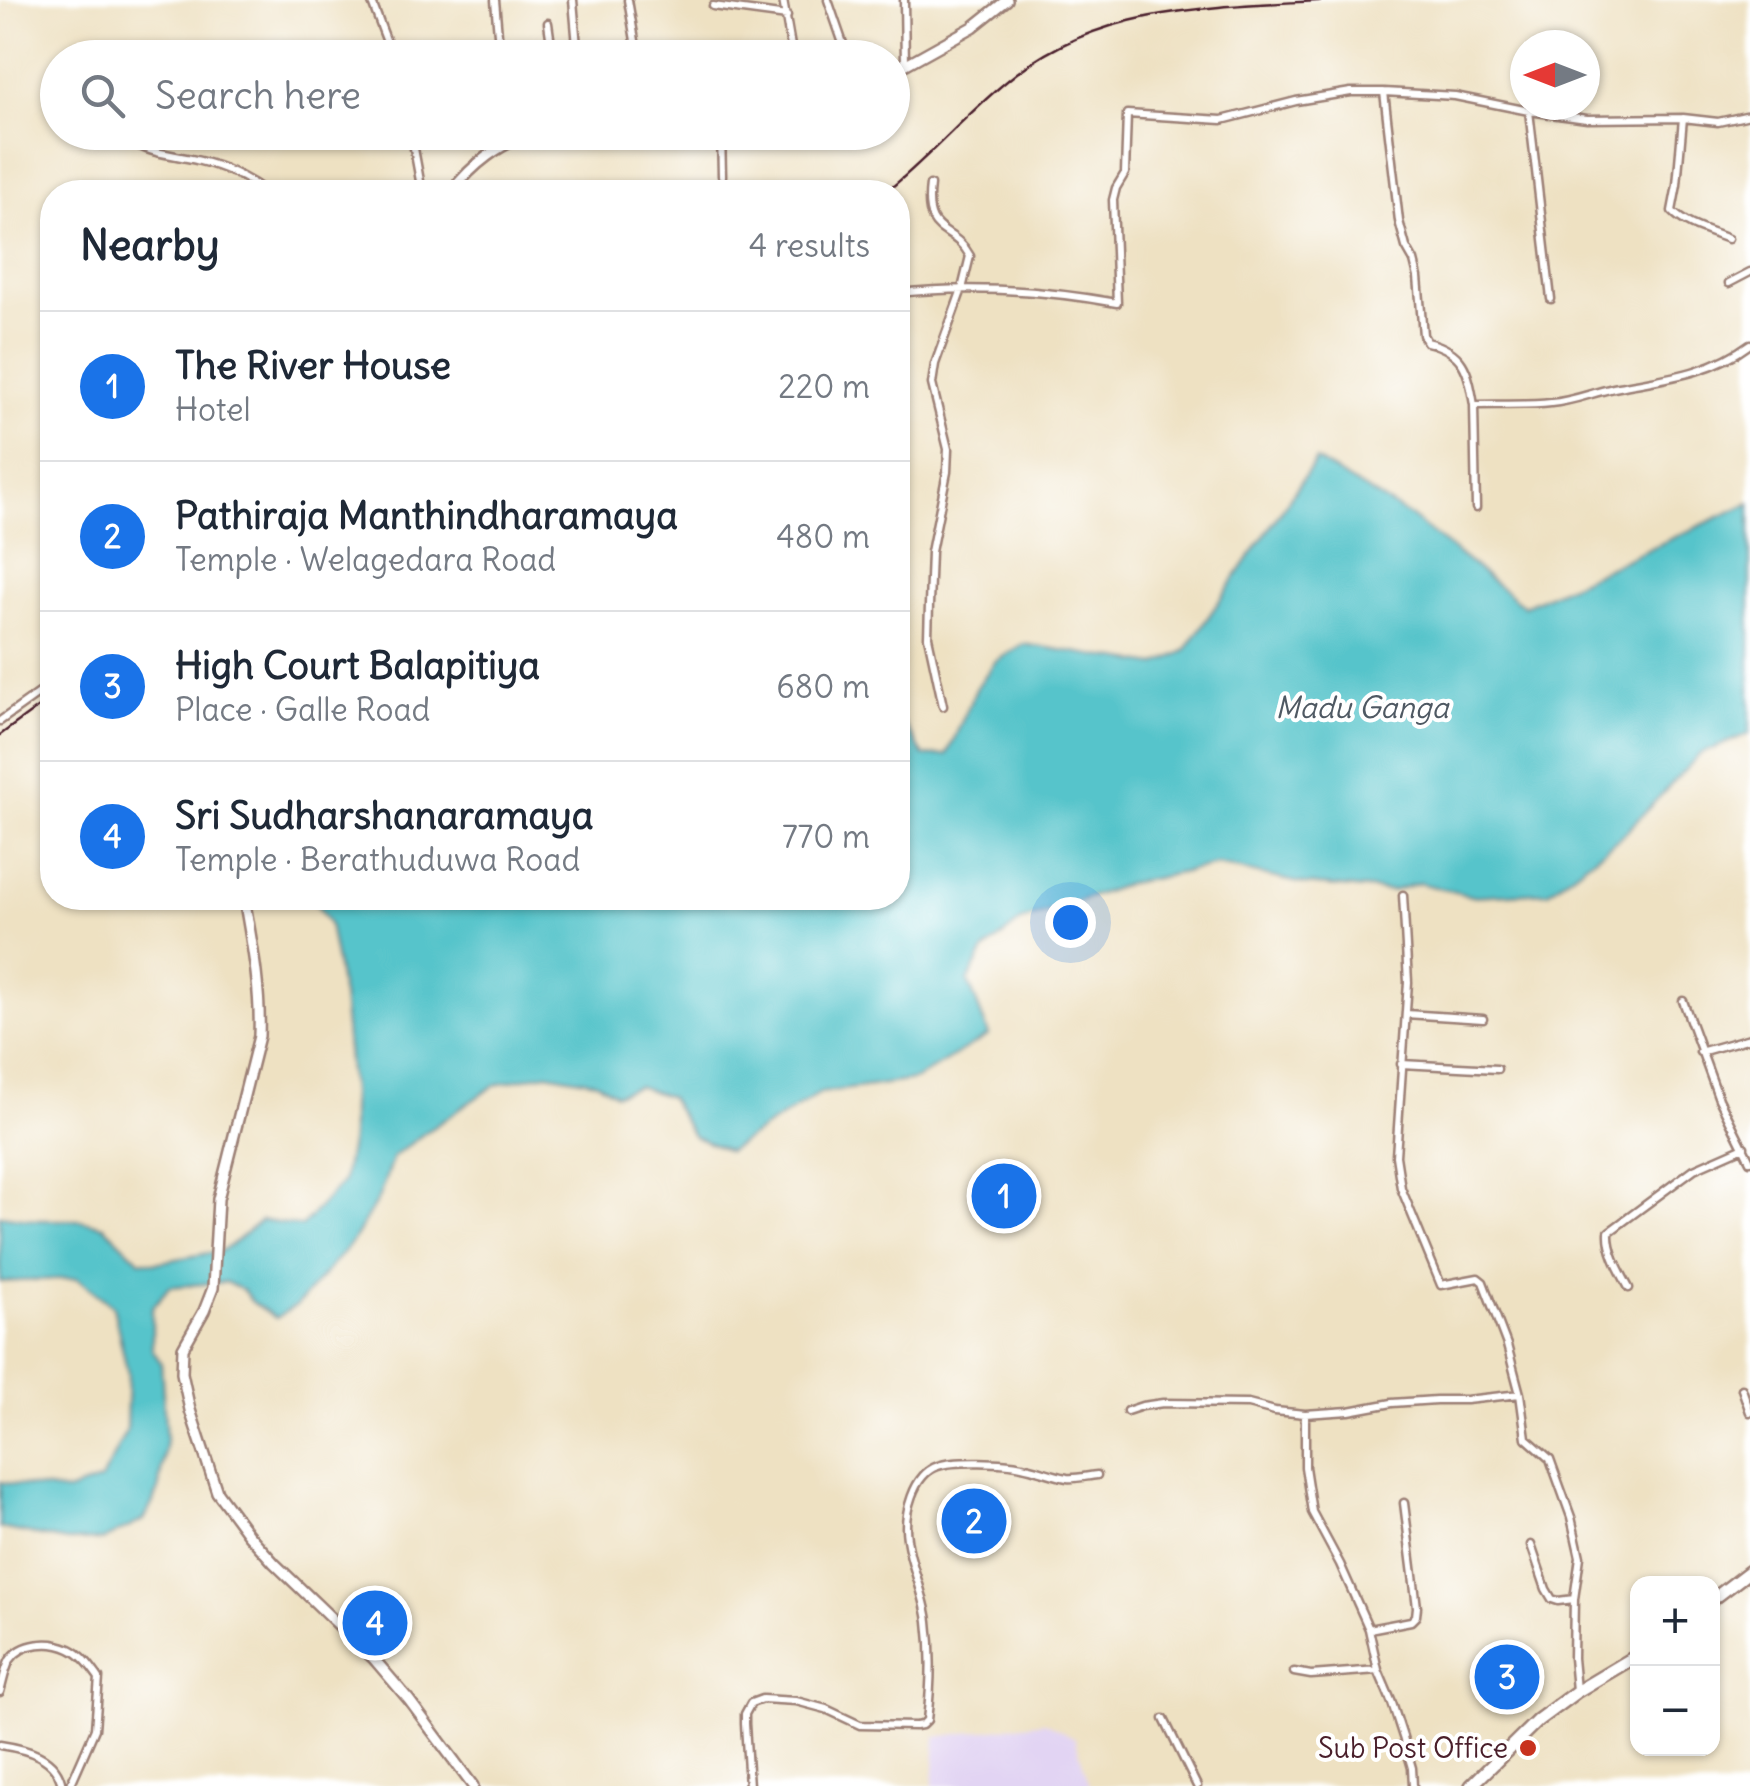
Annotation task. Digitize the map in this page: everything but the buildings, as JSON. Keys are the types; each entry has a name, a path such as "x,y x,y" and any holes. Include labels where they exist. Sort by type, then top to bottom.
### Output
{"highway":[{"path":"1720,1594 1750,1572"},
{"path":"1471,1786 1534,1724 1576,1692 1630,1660"}],"street":[{"path":"371,0 386,40"},
{"path":"494,0 498,40"},
{"path":"573,0 576,40"},
{"path":"628,0 635,40"},
{"path":"784,0 790,40"},
{"path":"828,0 842,40"},
{"path":"904,0 905,40"},
{"path":"910,63 973,27 1007,0"},
{"path":"712,6 787,16"},
{"path":"548,23 550,40"},
{"path":"910,292 987,288 1117,303 1113,200 1125,173 1127,114 1222,120 1296,100 1351,92 1456,96 1510,107"},
{"path":"1384,92 1399,220 1418,277 1423,335 1427,342 1445,346 1456,354 1474,405 1476,508"},
{"path":"1600,119 1683,118 1718,122 1750,116"},
{"path":"1683,118 1672,211 1688,224 1728,239"},
{"path":"1530,120 1552,298"},
{"path":"147,150 198,160 248,180"},
{"path":"414,150 420,180"},
{"path":"461,180 493,150"},
{"path":"721,150 722,176"},
{"path":"930,185 928,207 935,222 969,251 969,264 935,364 932,384 948,448 931,552 928,621 943,706"},
{"path":"1729,283 1750,272"},
{"path":"1474,405 1548,404 1600,390 1685,376 1710,368 1750,344"},
{"path":"0,722 40,693"},
{"path":"1403,895 1408,982 1396,1156 1401,1188 1441,1285 1478,1278 1484,1282 1502,1328 1520,1394 1526,1438 1550,1458 1571,1517 1580,1557 1574,1598 1576,1692"},
{"path":"246,910 257,972 260,1036 218,1199 214,1288 183,1348 182,1373 190,1410 217,1492 274,1563 374,1659 473,1786"},
{"path":"1682,1001 1700,1052 1750,1161"},
{"path":"1406,1014 1483,1019"},
{"path":"1700,1052 1750,1038"},
{"path":"1401,1064 1497,1069"},
{"path":"1629,1288 1612,1253 1609,1232 1694,1169 1744,1147"},
{"path":"1742,1389 1750,1412"},
{"path":"1128,1412 1164,1403 1248,1404 1275,1412 1304,1414 1520,1394"},
{"path":"1304,1414 1305,1467 1312,1512 1369,1630 1378,1670 1412,1768 1413,1786"},
{"path":"749,1786 745,1714 751,1703 762,1699 796,1701 860,1725 916,1726 927,1720 928,1623 906,1524 914,1490 922,1476 937,1466 966,1463 1019,1464 1071,1479 1097,1475"},
{"path":"1369,1630 1412,1622 1416,1616 1404,1502"},
{"path":"1531,1545 1552,1599 1574,1598"},
{"path":"0,1692 10,1661 24,1646 69,1648 86,1660 99,1678 94,1730 70,1786"},
{"path":"1294,1672 1311,1675 1378,1670"},
{"path":"1164,1719 1197,1786"},
{"path":"0,1745 44,1758 59,1770 62,1786"}],"shaded area":[{"path":"1045,1722 1075,1738 1090,1786 933,1786 936,1737"}],"water":[{"name":"Madu Ganga","path":"1316,460 1411,517 1524,606 1750,503 1750,733 1700,754 1623,835 1548,892 1471,896 1419,883 1392,891 1304,884 1217,865 1127,884 1021,921 984,951 968,981 989,1035 914,1080 820,1093 728,1151 693,1136 669,1097 637,1086 616,1094 597,1082 547,1073 495,1085 393,1157 379,1197 353,1241 297,1305 276,1318 252,1302 243,1290 225,1282 169,1287 152,1308 152,1349 161,1363 166,1440 158,1492 144,1520 103,1540 67,1541 0,1528 0,1482 67,1492 101,1480 126,1431 128,1374 113,1306 77,1278 0,1282 0,1215 80,1220 104,1226 139,1260 155,1263 220,1251 261,1220 301,1227 343,1181 351,1138 351,1092 342,996 329,924 320,910 910,910 910,734 924,756 947,755 977,687 995,662 1023,644 1156,665 1185,651"}],"railway":[{"path":"900,180 1017,73 1052,50 1090,33 1169,13 1335,0"},
{"path":"0,735 40,706"}],"place":[{"name":"The River House","path":"1004,1196"},
{"name":"Pathiraja Manthindharamaya","path":"974,1521"},
{"name":"Sri Sudharshanaramaya","path":"375,1623"},
{"name":"High Court Balapitiya","path":"1507,1677"},
{"name":"Sub Post Office","path":"1528,1748"}]}
